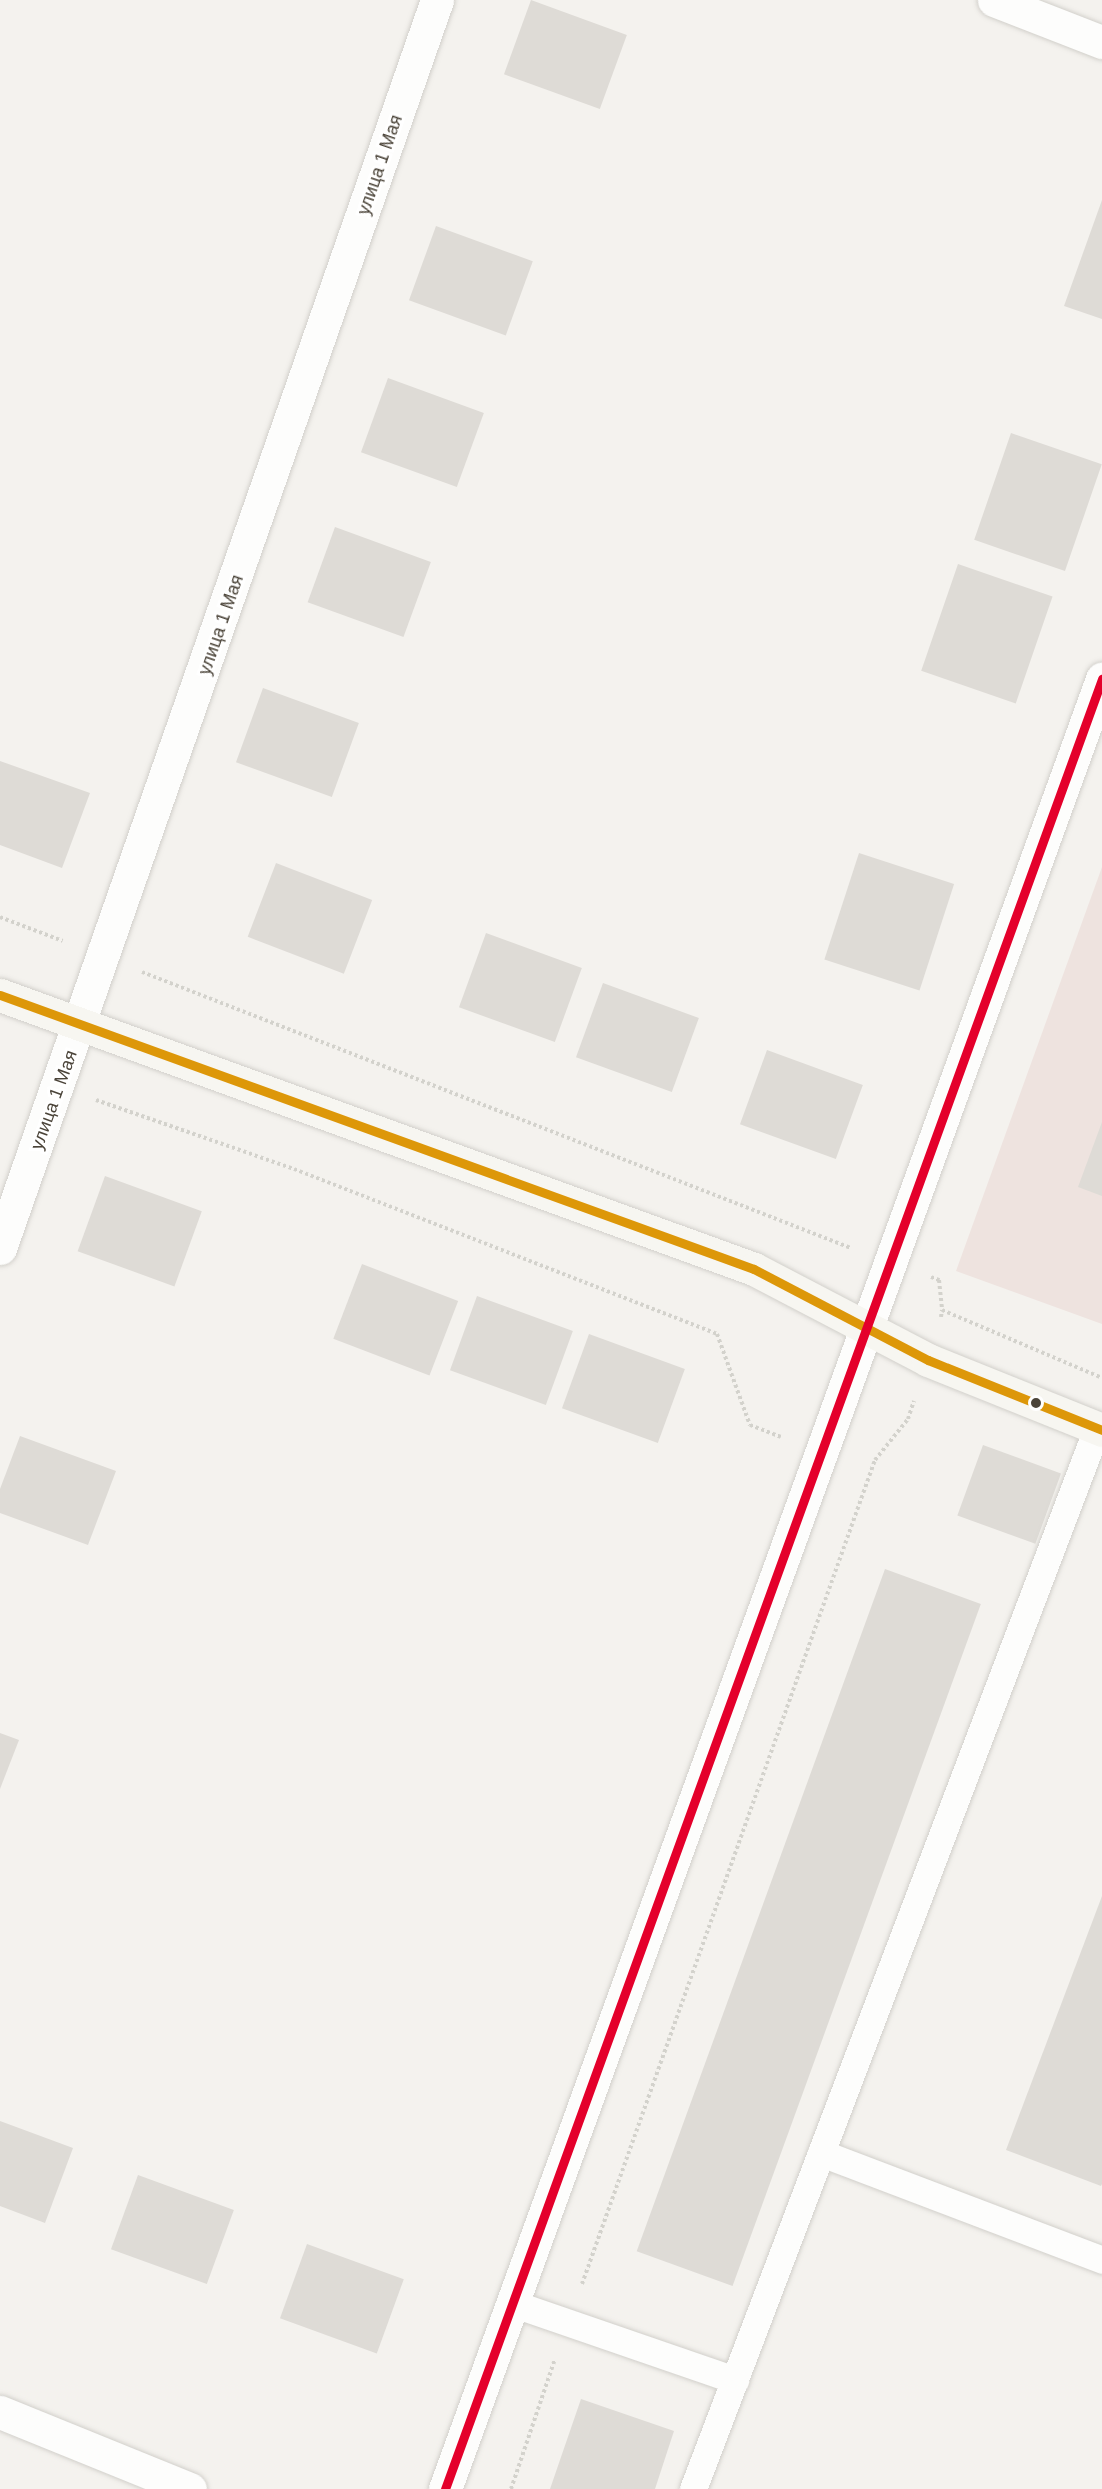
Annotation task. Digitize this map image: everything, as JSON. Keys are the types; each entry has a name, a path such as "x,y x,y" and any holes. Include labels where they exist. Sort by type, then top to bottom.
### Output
{"main road":[{"path":"0,995 754,1269 928,1359 1100,1429"}],"street":[{"name":"улица 1 Мая","path":"0,1248 82,1026 437,0"},
{"path":"994,0 1102,42"},
{"path":"444,2489 514,2304 1102,680"},
{"path":"0,2412 189,2489"}],"lane":[{"path":"693,2489 1100,1429"},
{"path":"821,2153 1102,2260"},
{"path":"514,2304 735,2380"}],"path":[{"path":"0,917 889,1263 939,1280 942,1310 908,1419 874,1460 511,2489"},
{"path":"59,1087 294,1169 717,1334 750,1425 821,1453 874,1460"},
{"path":"942,1310 1102,1378"}],"shaded area":[{"path":"1102,867 1102,1324 956,1271"}],"building":[{"path":"531,0 627,35 600,109 504,74"},
{"path":"1102,200 1102,319 1064,306"},
{"path":"436,226 533,261 506,335 409,300"},
{"path":"388,378 484,413 457,487 361,452"},
{"path":"1011,433 1102,464 1065,571 974,540"},
{"path":"335,527 431,562 403,637 308,602"},
{"path":"958,564 1053,597 1016,703 921,671"},
{"path":"263,688 359,723 332,797 236,762"},
{"path":"0,761 90,793 62,868 0,845"},
{"path":"859,853 954,884 919,990 824,960"},
{"path":"276,863 372,900 344,974 248,937"},
{"path":"486,933 582,968 555,1042 459,1007"},
{"path":"603,983 699,1018 672,1092 576,1057"},
{"path":"767,1050 863,1085 836,1159 740,1124"},
{"path":"1102,1122 1102,1196 1078,1187"},
{"path":"105,1176 202,1211 174,1286 78,1251"},
{"path":"362,1264 458,1301 429,1376 333,1339"},
{"path":"477,1296 573,1331 546,1405 450,1370"},
{"path":"589,1334 685,1369 658,1443 562,1408"},
{"path":"20,1436 116,1471 88,1545 0,1513 0,1489"},
{"path":"983,1445 1061,1473 1035,1544 957,1515"},
{"path":"885,1569 981,1604 733,2286 637,2251"},
{"path":"0,1733 19,1740 0,1789"},
{"path":"1102,1896 1102,2184 1101,2186 1006,2150"},
{"path":"0,2121 73,2148 45,2223 0,2206"},
{"path":"138,2175 234,2210 207,2284 111,2249"},
{"path":"307,2244 404,2279 377,2353 280,2318"},
{"path":"581,2399 674,2431 655,2489 550,2489"}],"transit line":[{"path":"445,2489 1102,679"},
{"path":"0,995 754,1269 928,1360 1102,1430"}]}
